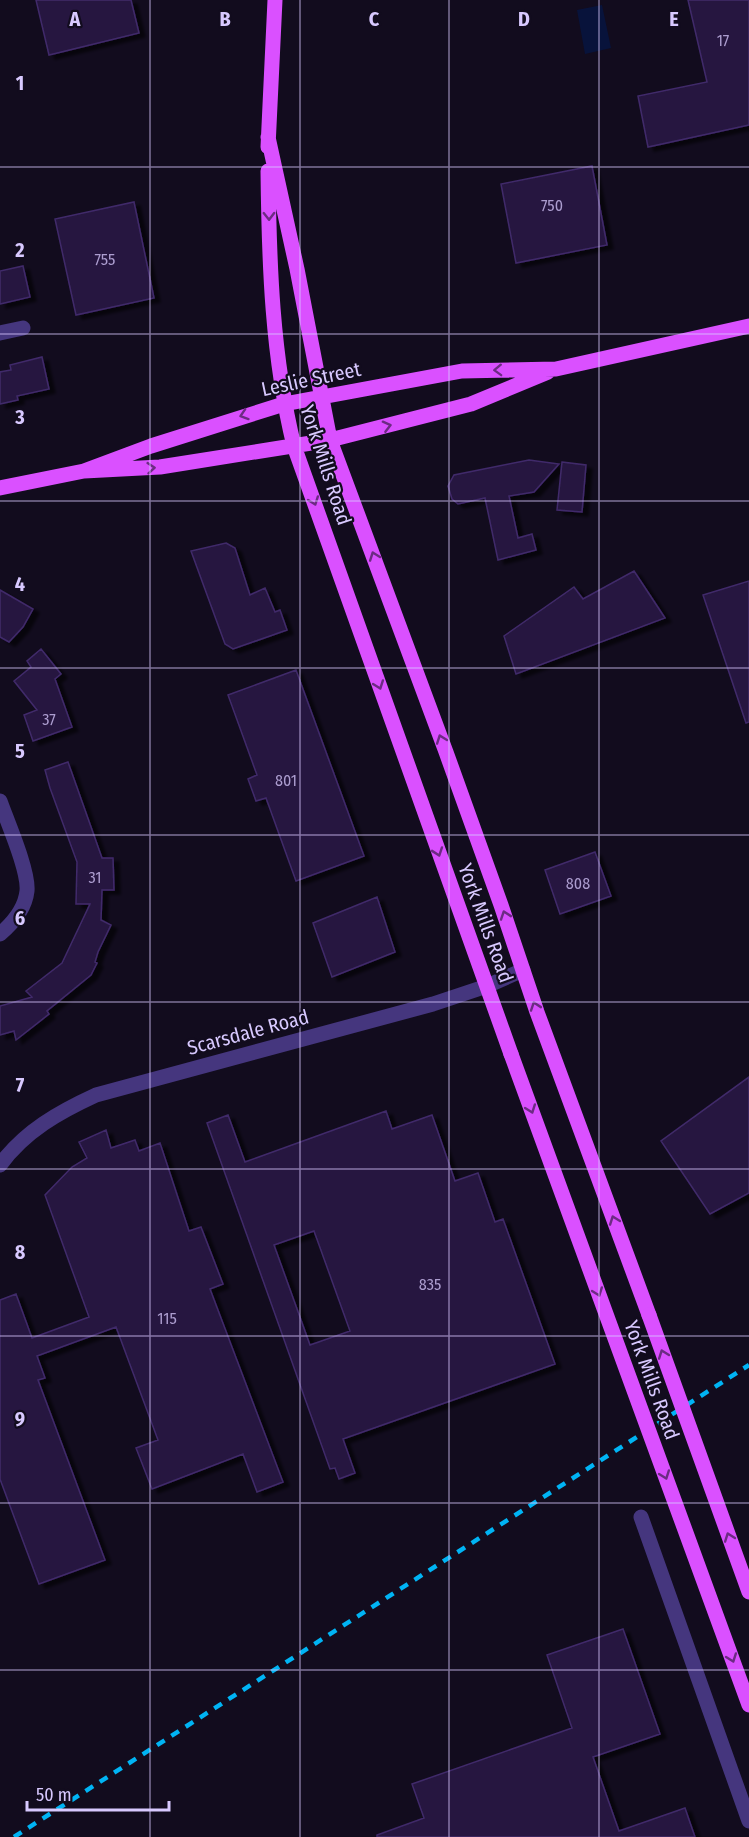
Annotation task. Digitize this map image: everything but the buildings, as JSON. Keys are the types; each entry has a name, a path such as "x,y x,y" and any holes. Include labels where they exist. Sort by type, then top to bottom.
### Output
{"main road":[{"name":"York Mills Road","path":"275,0 267,137 269,268 284,404 294,446 511,1054 749,1705"},
{"name":"York Mills Road","path":"267,137 297,268 330,440 438,730 548,1041 749,1592"},
{"name":"Leslie Street","path":"0,488 84,471 160,467 330,440 471,404 556,369 749,326"},
{"name":"Leslie Street","path":"84,471 152,446 284,404 462,371 556,369"}],"street":[{"path":"0,333 24,328"},
{"path":"0,801 18,848 27,890 22,908 14,922 0,934"},
{"name":"Scarsdale Road","path":"0,1165 16,1145 34,1129 66,1109 98,1094 434,1004 487,986 523,970"},
{"path":"641,1517 749,1821"}],"water":[{"path":"602,5 611,48 585,54 577,10"}],"railway":[{"path":"14,1837 749,1365"}]}
